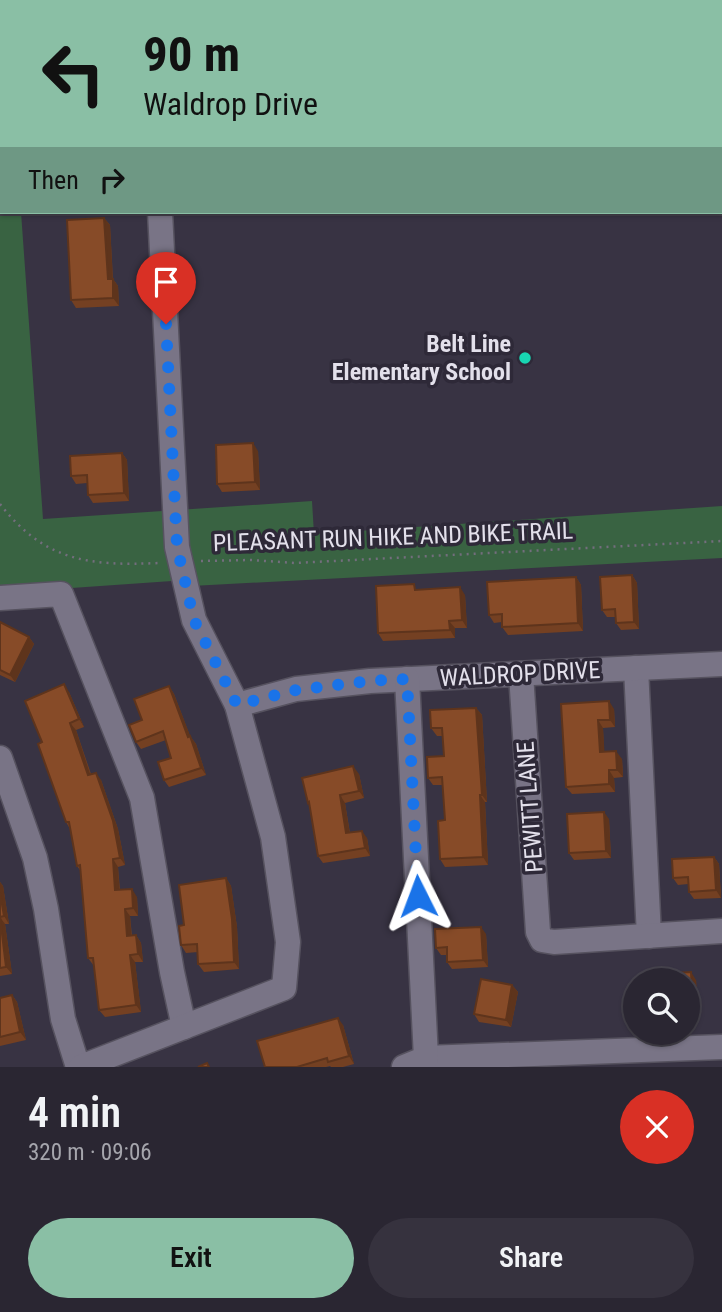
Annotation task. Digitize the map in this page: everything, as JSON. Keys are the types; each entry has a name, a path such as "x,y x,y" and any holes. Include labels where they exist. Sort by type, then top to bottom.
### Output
{"street":[{"path":"0,758 35,858 63,1019 79,1067 284,988 288,942 273,837 237,705 194,620 176,533 160,214"},
{"path":"0,598 61,594 142,798 184,1027"},
{"name":"WALDROP DRIVE","path":"237,705 296,690 369,681 722,664"},
{"path":"636,668 649,936 722,931"},
{"name":"PEWITT LANE","path":"521,674 538,932 542,940 554,942 649,936"},
{"path":"407,679 415,1063 722,1048"}],"path":[{"name":"PLEASANT RUN HIKE AND BIKE TRAIL","path":"0,505 15,524 33,539 55,551 104,564 122,565 251,559 295,563 722,541"}],"green space":[{"path":"0,214 21,214 43,519 312,501 314,534 722,506 722,558 173,587 172,581 0,593"}],"building":[{"path":"104,218 108,279 113,279 113,298 71,300 67,220"},
{"path":"253,443 255,482 217,484 216,445"},
{"path":"122,453 124,493 88,495 87,475 71,476 70,456"},
{"path":"632,575 634,622 616,623 615,609 602,610 600,577"},
{"path":"576,577 578,623 502,627 502,614 489,615 487,582"},
{"path":"414,584 415,590 460,587 462,620 449,621 450,630 378,633 376,586"},
{"path":"0,622 29,637 10,675 0,670"},
{"path":"64,684 79,719 70,723 88,775 96,773 113,821 120,858 113,859 115,890 132,889 133,908 125,909 127,936 136,935 138,954 130,955 136,1005 99,1010 93,958 88,958 80,865 77,866 69,822 66,822 38,744 42,742 25,701"},
{"path":"169,686 201,768 164,780 158,762 171,758 163,731 136,742 129,725 142,720 134,699"},
{"path":"609,701 610,720 598,720 600,752 616,751 617,770 609,770 609,784 566,787 561,704"},
{"path":"476,708 483,857 440,859 438,821 445,820 442,777 428,778 427,757 444,756 442,728 431,728 430,710"},
{"path":"353,766 359,791 340,795 346,833 362,831 365,848 318,856 302,778"},
{"path":"604,812 606,851 569,853 567,814"},
{"path":"714,857 716,890 689,892 688,877 673,878 672,859"},
{"path":"226,878 234,962 198,964 197,944 181,945 179,926 184,925 179,885"},
{"path":"0,893 4,916 0,917"},
{"path":"0,917 6,967 0,968"},
{"path":"481,927 483,960 447,962 447,947 436,948 435,929"},
{"path":"481,979 512,985 506,1020 474,1014"},
{"path":"12,995 20,1032 0,1037 0,998"},
{"path":"338,1018 349,1056 328,1062 327,1058 297,1067 265,1067 257,1041"}],"place":[{"name":"Belt Line Elementary School","path":"525,358"}],"route":[{"path":"166,324 177,547 194,620 237,705 296,690 407,679 418,896"}]}
